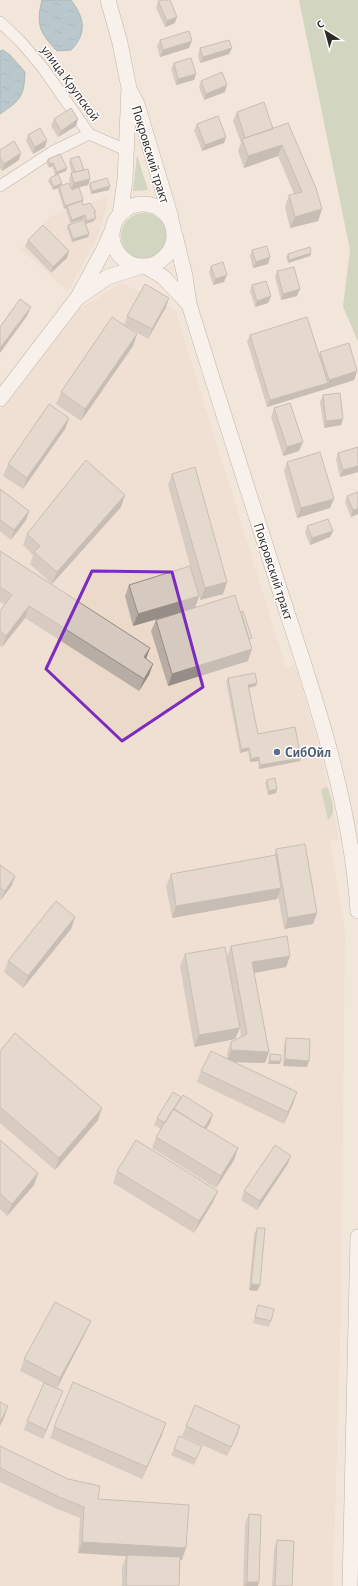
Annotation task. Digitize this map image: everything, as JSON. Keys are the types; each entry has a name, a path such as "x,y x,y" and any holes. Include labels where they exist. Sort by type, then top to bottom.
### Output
{"main road":[{"path":"0,399 78,297 103,251 120,215 125,180 129,88 120,44 108,0"},
{"name":"Покровский тракт","path":"129,88 137,104 173,228 185,276 189,304 312,688 344,812 356,886 358,911"},
{"path":"78,297 108,277 157,263 168,254 174,242 173,228 163,211 148,204 133,206 120,215"},
{"path":"113,229 112,237 117,252 128,262 144,266 163,277 189,304"},
{"path":"350,1586 358,1237"}],"street":[{"name":"улица Крупской","path":"0,22 20,41 43,68 90,134 126,150"},
{"path":"0,186 52,152 90,134"}],"highlighted area":[{"path":"92,571 172,572 203,687 122,741 46,669"}],"shaded area":[{"path":"109,197 99,234 68,292 21,249 51,216"},
{"path":"122,283 175,309 286,667 295,665 322,758 339,839 330,841 345,932 341,1313 333,1586 0,1586 0,410 72,313"}],"green space":[{"path":"299,0 358,0 358,341 343,307 350,250"},
{"path":"137,155 148,190 133,191"},
{"path":"144,213 157,217 163,223 167,236 163,249 157,255 144,259 131,255 125,249 121,236 125,223 131,217"},
{"path":"326,787 328,788 333,809 333,813 328,820 321,790"}],"water":[{"path":"42,0 71,0 75,6 81,19 82,31 76,44 71,50 57,51 43,33 39,22"},
{"path":"3,50 10,55 25,72 20,98 0,114 0,51"}],"building":[{"path":"170,0 177,17 167,21 158,1"},
{"path":"189,31 192,41 163,50 160,40"},
{"path":"229,40 232,48 203,57 200,48"},
{"path":"191,58 196,74 178,79 174,63"},
{"path":"222,72 227,85 206,94 201,81"},
{"path":"264,102 273,129 245,138 237,112"},
{"path":"71,108 78,119 61,131 54,119"},
{"path":"218,116 226,137 205,145 197,124"},
{"path":"288,123 316,188 322,209 295,217 289,195 302,192 282,145 248,156 242,139"},
{"path":"40,128 47,140 35,147 28,135"},
{"path":"14,141 21,153 4,164 0,158 0,150"},
{"path":"60,154 67,168 57,172 53,163 50,164 48,159"},
{"path":"79,156 84,170 75,172 70,159"},
{"path":"88,169 90,179 74,183 71,173"},
{"path":"58,174 62,183 54,187 50,178"},
{"path":"107,178 110,186 92,191 90,183"},
{"path":"69,183 72,190 79,187 83,200 65,206 59,186"},
{"path":"82,201 83,205 90,203 96,212 94,212 96,218 87,221 85,215 72,220 67,206"},
{"path":"84,220 89,234 73,239 68,225"},
{"path":"43,225 69,251 53,267 28,240"},
{"path":"267,246 270,257 256,262 252,250"},
{"path":"310,247 311,253 289,260 288,254"},
{"path":"223,262 227,275 215,279 211,266"},
{"path":"294,267 300,289 283,294 277,271"},
{"path":"266,281 271,296 257,301 252,285"},
{"path":"145,284 169,298 152,329 127,316"},
{"path":"20,299 31,307 0,348 0,327"},
{"path":"112,317 137,334 85,409 61,392"},
{"path":"307,317 328,383 270,400 250,335"},
{"path":"349,343 357,371 329,380 320,352"},
{"path":"340,393 343,419 326,421 323,395"},
{"path":"290,403 303,442 287,447 274,408"},
{"path":"49,404 69,418 27,478 8,464"},
{"path":"358,447 358,466 343,470 338,453"},
{"path":"320,452 334,499 301,508 287,462"},
{"path":"86,460 125,495 57,572 34,552 40,546 27,534"},
{"path":"195,467 227,582 205,588 172,474"},
{"path":"0,489 29,511 14,530 0,520"},
{"path":"358,492 358,509 353,510 347,496"},
{"path":"328,519 333,531 312,538 307,526"},
{"path":"0,551 150,648 144,657 153,664 144,679 29,606 6,636 0,631 0,611 12,595 0,587"},
{"path":"190,566 199,596 138,614 129,585"},
{"path":"235,595 252,649 172,674 156,620"},
{"path":"243,611 252,638 249,639 241,612"},
{"path":"255,673 257,683 248,685 258,734 295,727 301,758 260,765 259,757 251,759 249,748 241,749 228,678"},
{"path":"275,778 277,789 269,791 267,780"},
{"path":"305,844 317,913 288,918 276,849"},
{"path":"276,855 281,888 176,906 171,874"},
{"path":"0,865 15,876 5,891 0,888"},
{"path":"56,901 75,917 28,976 8,961"},
{"path":"287,936 290,956 252,962 269,1052 231,1050 231,1042 247,1034 231,946"},
{"path":"225,947 240,1028 199,1035 185,954"},
{"path":"15,1033 102,1108 59,1158 0,1107 0,1051"},
{"path":"286,1038 310,1039 309,1061 285,1059"},
{"path":"211,1051 297,1092 288,1112 201,1071"},
{"path":"270,1054 281,1055 281,1061 270,1061"},
{"path":"173,1092 181,1097 165,1123 157,1118"},
{"path":"183,1095 213,1114 204,1128 174,1109"},
{"path":"173,1109 238,1148 221,1176 156,1137"},
{"path":"0,1140 38,1173 12,1204 0,1194"},
{"path":"136,1140 218,1191 199,1221 117,1171"},
{"path":"275,1145 291,1156 260,1201 244,1191"},
{"path":"257,1228 265,1228 260,1285 251,1284"},
{"path":"55,1302 91,1321 60,1378 24,1359"},
{"path":"258,1305 274,1309 271,1321 255,1317"},
{"path":"73,1382 166,1423 147,1467 54,1427"},
{"path":"44,1383 63,1391 46,1430 27,1421"},
{"path":"0,1402 8,1406 0,1423"},
{"path":"195,1405 240,1426 231,1447 186,1426"},
{"path":"179,1436 202,1446 196,1459 174,1449"},
{"path":"0,1446 68,1479 100,1486 98,1499 189,1505 186,1548 82,1542 84,1507 59,1497 0,1468"},
{"path":"249,1514 261,1515 259,1582 247,1582"},
{"path":"277,1540 294,1541 292,1586 275,1586"},
{"path":"127,1555 180,1557 179,1586 126,1586"}],"place":[{"name":"СибОйл","path":"277,752"}]}
